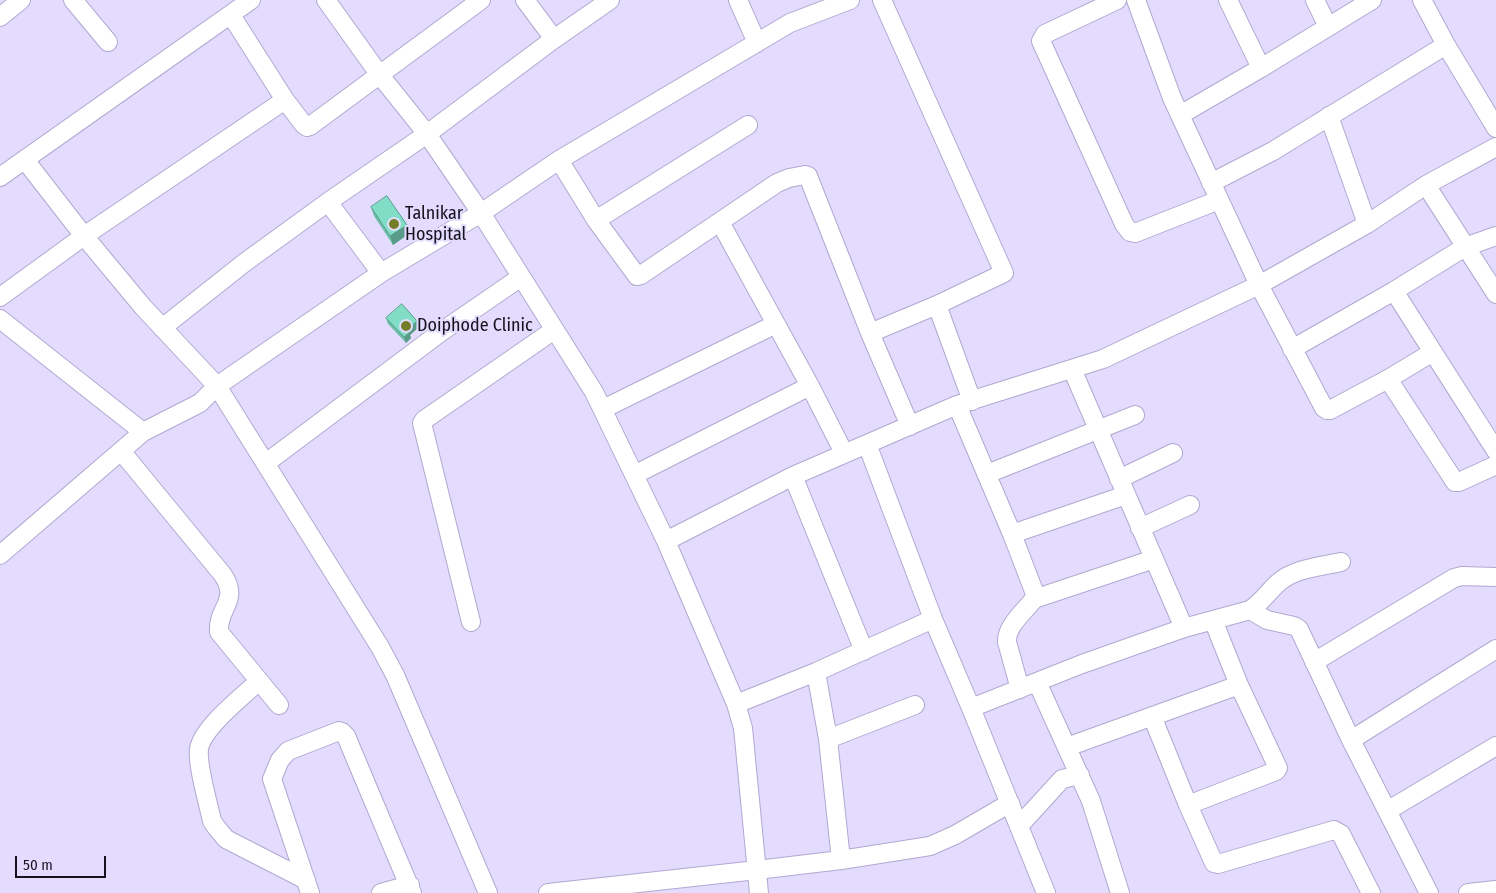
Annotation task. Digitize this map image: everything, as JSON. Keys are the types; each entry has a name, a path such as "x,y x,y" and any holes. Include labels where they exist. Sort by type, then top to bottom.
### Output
{"street":[{"path":"0,17 21,0"},
{"path":"74,0 108,42"},
{"path":"0,177 251,0"},
{"path":"326,0 379,74 427,134 481,213 594,392 603,410 666,541 736,704 743,728 760,893"},
{"path":"231,15 284,100 304,125 308,126 481,0"},
{"path":"525,0 554,39"},
{"path":"162,328 244,263 427,134 554,39 610,0"},
{"path":"738,0 757,44"},
{"path":"0,555 143,432 200,403 217,386 382,273 481,213 559,160 757,44 816,6 850,0"},
{"path":"870,333 937,306 1004,272 882,0"},
{"path":"1117,0 1046,34 1041,41 1124,224 1129,231 1135,233 1220,200"},
{"path":"1136,0 1172,98 1211,183 1259,285 1324,408 1330,410 1433,352"},
{"path":"1228,0 1261,68"},
{"path":"1316,0 1328,27"},
{"path":"1180,115 1372,0"},
{"path":"1422,0 1446,45 1496,128"},
{"path":"1211,183 1273,151 1446,45"},
{"path":"0,297 84,236 284,100"},
{"path":"1329,116 1367,224"},
{"path":"596,220 748,125"},
{"path":"666,541 794,476 844,453 965,403 1103,359 1259,285 1367,224 1426,185 1496,146"},
{"path":"25,160 84,236 162,328 217,386 266,463 376,640 395,675 488,893"},
{"path":"559,160 596,220 635,275 638,276 777,183 789,178 807,175 870,333 910,426"},
{"path":"1426,185 1496,294"},
{"path":"328,202 382,273"},
{"path":"720,222 810,386 844,453"},
{"path":"1292,349 1394,291 1465,247 1496,236"},
{"path":"266,463 441,332 521,277"},
{"path":"1394,291 1496,451"},
{"path":"937,306 987,474 1034,592 1034,599"},
{"path":"0,319 143,432"},
{"path":"603,410 776,324"},
{"path":"471,622 422,423 554,330"},
{"path":"1072,369 1184,628"},
{"path":"1388,379 1455,482 1496,466"},
{"path":"634,475 810,386"},
{"path":"987,474 1135,415"},
{"path":"867,444 932,619 971,708 1046,893"},
{"path":"121,451 228,582 230,590 229,600 220,620 219,632 279,705"},
{"path":"1012,534 1123,487 1174,453"},
{"path":"794,476 864,651"},
{"path":"1140,528 1190,505"},
{"path":"1020,689 1007,642 1007,635 1010,628 1034,599 1154,559"},
{"path":"971,708 1082,664 1184,628 1250,610 1278,582 1290,574 1340,562"},
{"path":"1314,662 1454,578 1462,576 1496,577"},
{"path":"1250,610 1267,620 1297,627 1351,740 1429,893"},
{"path":"736,704 816,672 932,619"},
{"path":"1188,805 1278,769 1239,685 1213,620"},
{"path":"1351,740 1496,649"},
{"path":"816,672 828,740 841,860"},
{"path":"259,680 210,728 201,740 199,748 200,761 212,821 226,839 308,886"},
{"path":"1037,682 1068,747 1096,814 1120,893"},
{"path":"1068,747 1239,685"},
{"path":"828,740 915,705"},
{"path":"1152,716 1188,805 1214,862 1217,864 1336,830 1341,834 1372,893"},
{"path":"308,886 272,779 280,760 288,751 339,731 346,736 411,889 381,893"},
{"path":"1387,811 1496,746"},
{"path":"1019,826 1062,779 1080,775"},
{"path":"548,893 841,860 930,846 937,844 1010,803"},
{"path":"1468,893 1496,890"}],"building":[{"path":"387,196 407,225 390,236 371,207"},
{"path":"402,304 417,321 407,330 409,333 404,337 386,318"}],"place":[{"name":"Talnikar Hospital","path":"394,224"},
{"name":"Doiphode Clinic","path":"406,326"}]}
